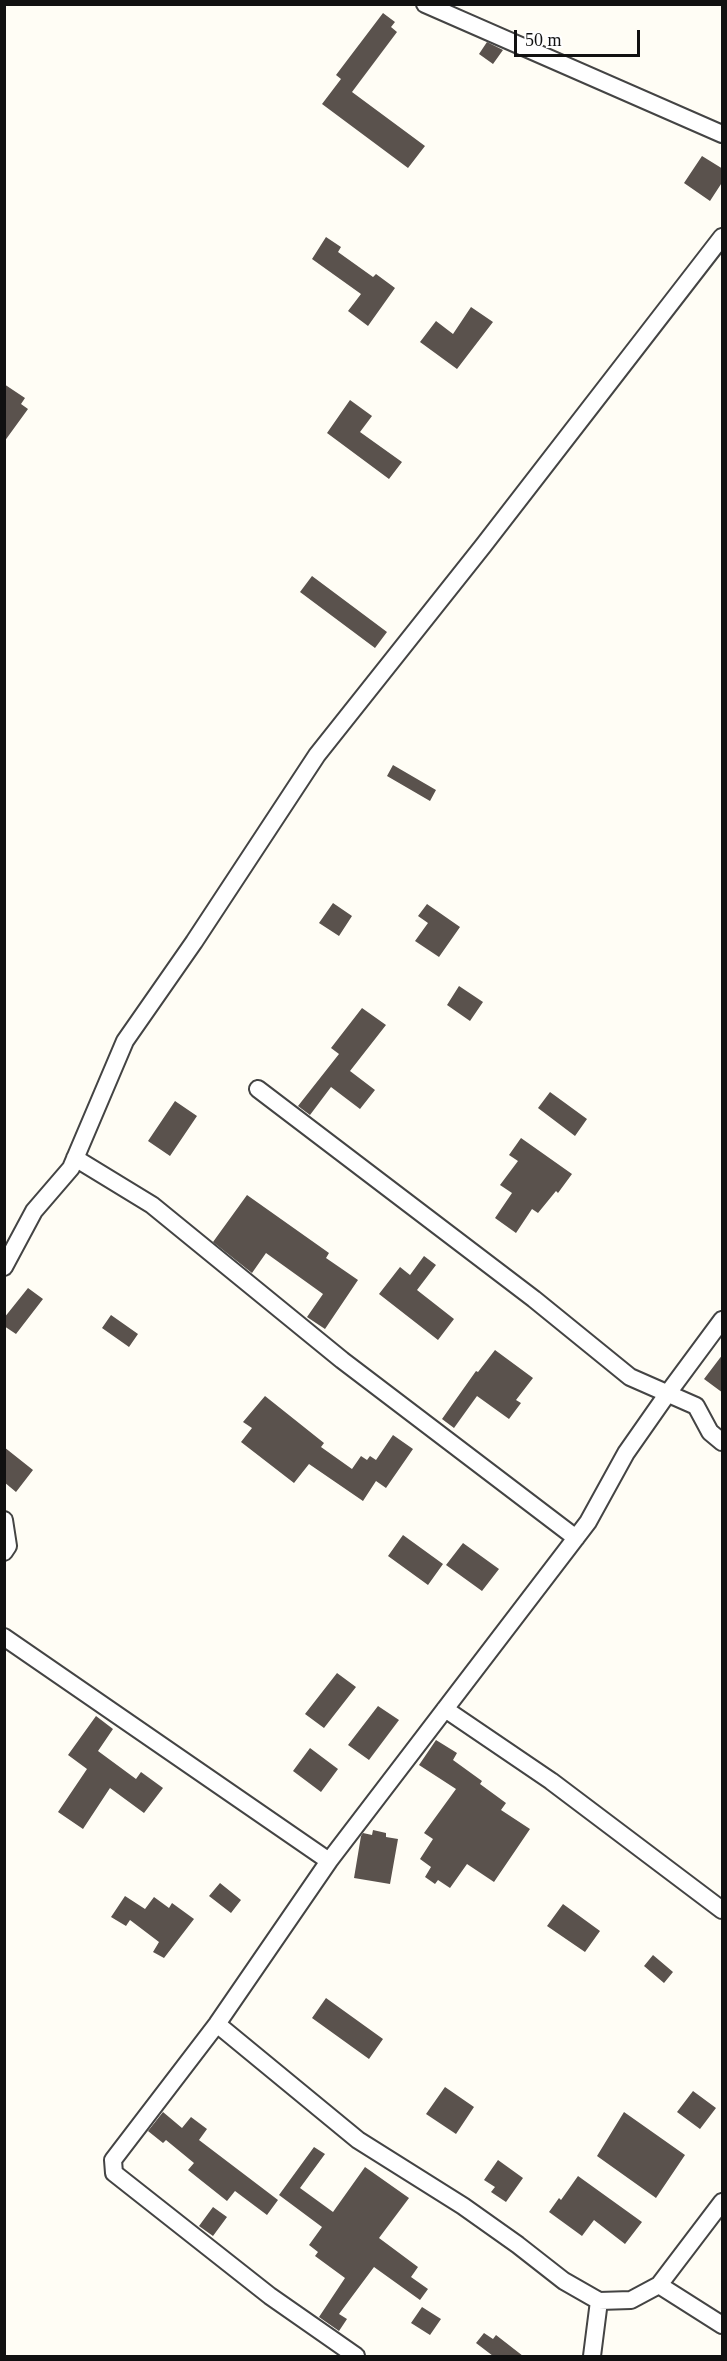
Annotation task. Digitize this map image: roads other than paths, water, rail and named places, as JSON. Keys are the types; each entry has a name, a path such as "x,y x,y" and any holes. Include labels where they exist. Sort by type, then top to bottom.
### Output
{"street":[{"path":"424,4 723,134"},
{"path":"4,1267 34,1211 71,1168 125,1041 194,942 317,754 483,546 723,237"},
{"path":"258,1089 534,1299 630,1377 696,1406 710,1432 723,1442"},
{"path":"75,1158 152,1205 342,1360 576,1538"},
{"path":"356,2356 270,2296 114,2173 113,2160 217,2024 329,1861 588,1522 626,1453 723,1320"},
{"path":"4,1520 8,1546 4,1552"},
{"path":"4,1637 329,1861"},
{"path":"445,1709 551,1781 723,1910"},
{"path":"217,2024 358,2140 463,2206 564,2281 599,2301 631,2300 659,2285 723,2202"},
{"path":"659,2285 723,2325"},
{"path":"592,2356 599,2301"}]}
